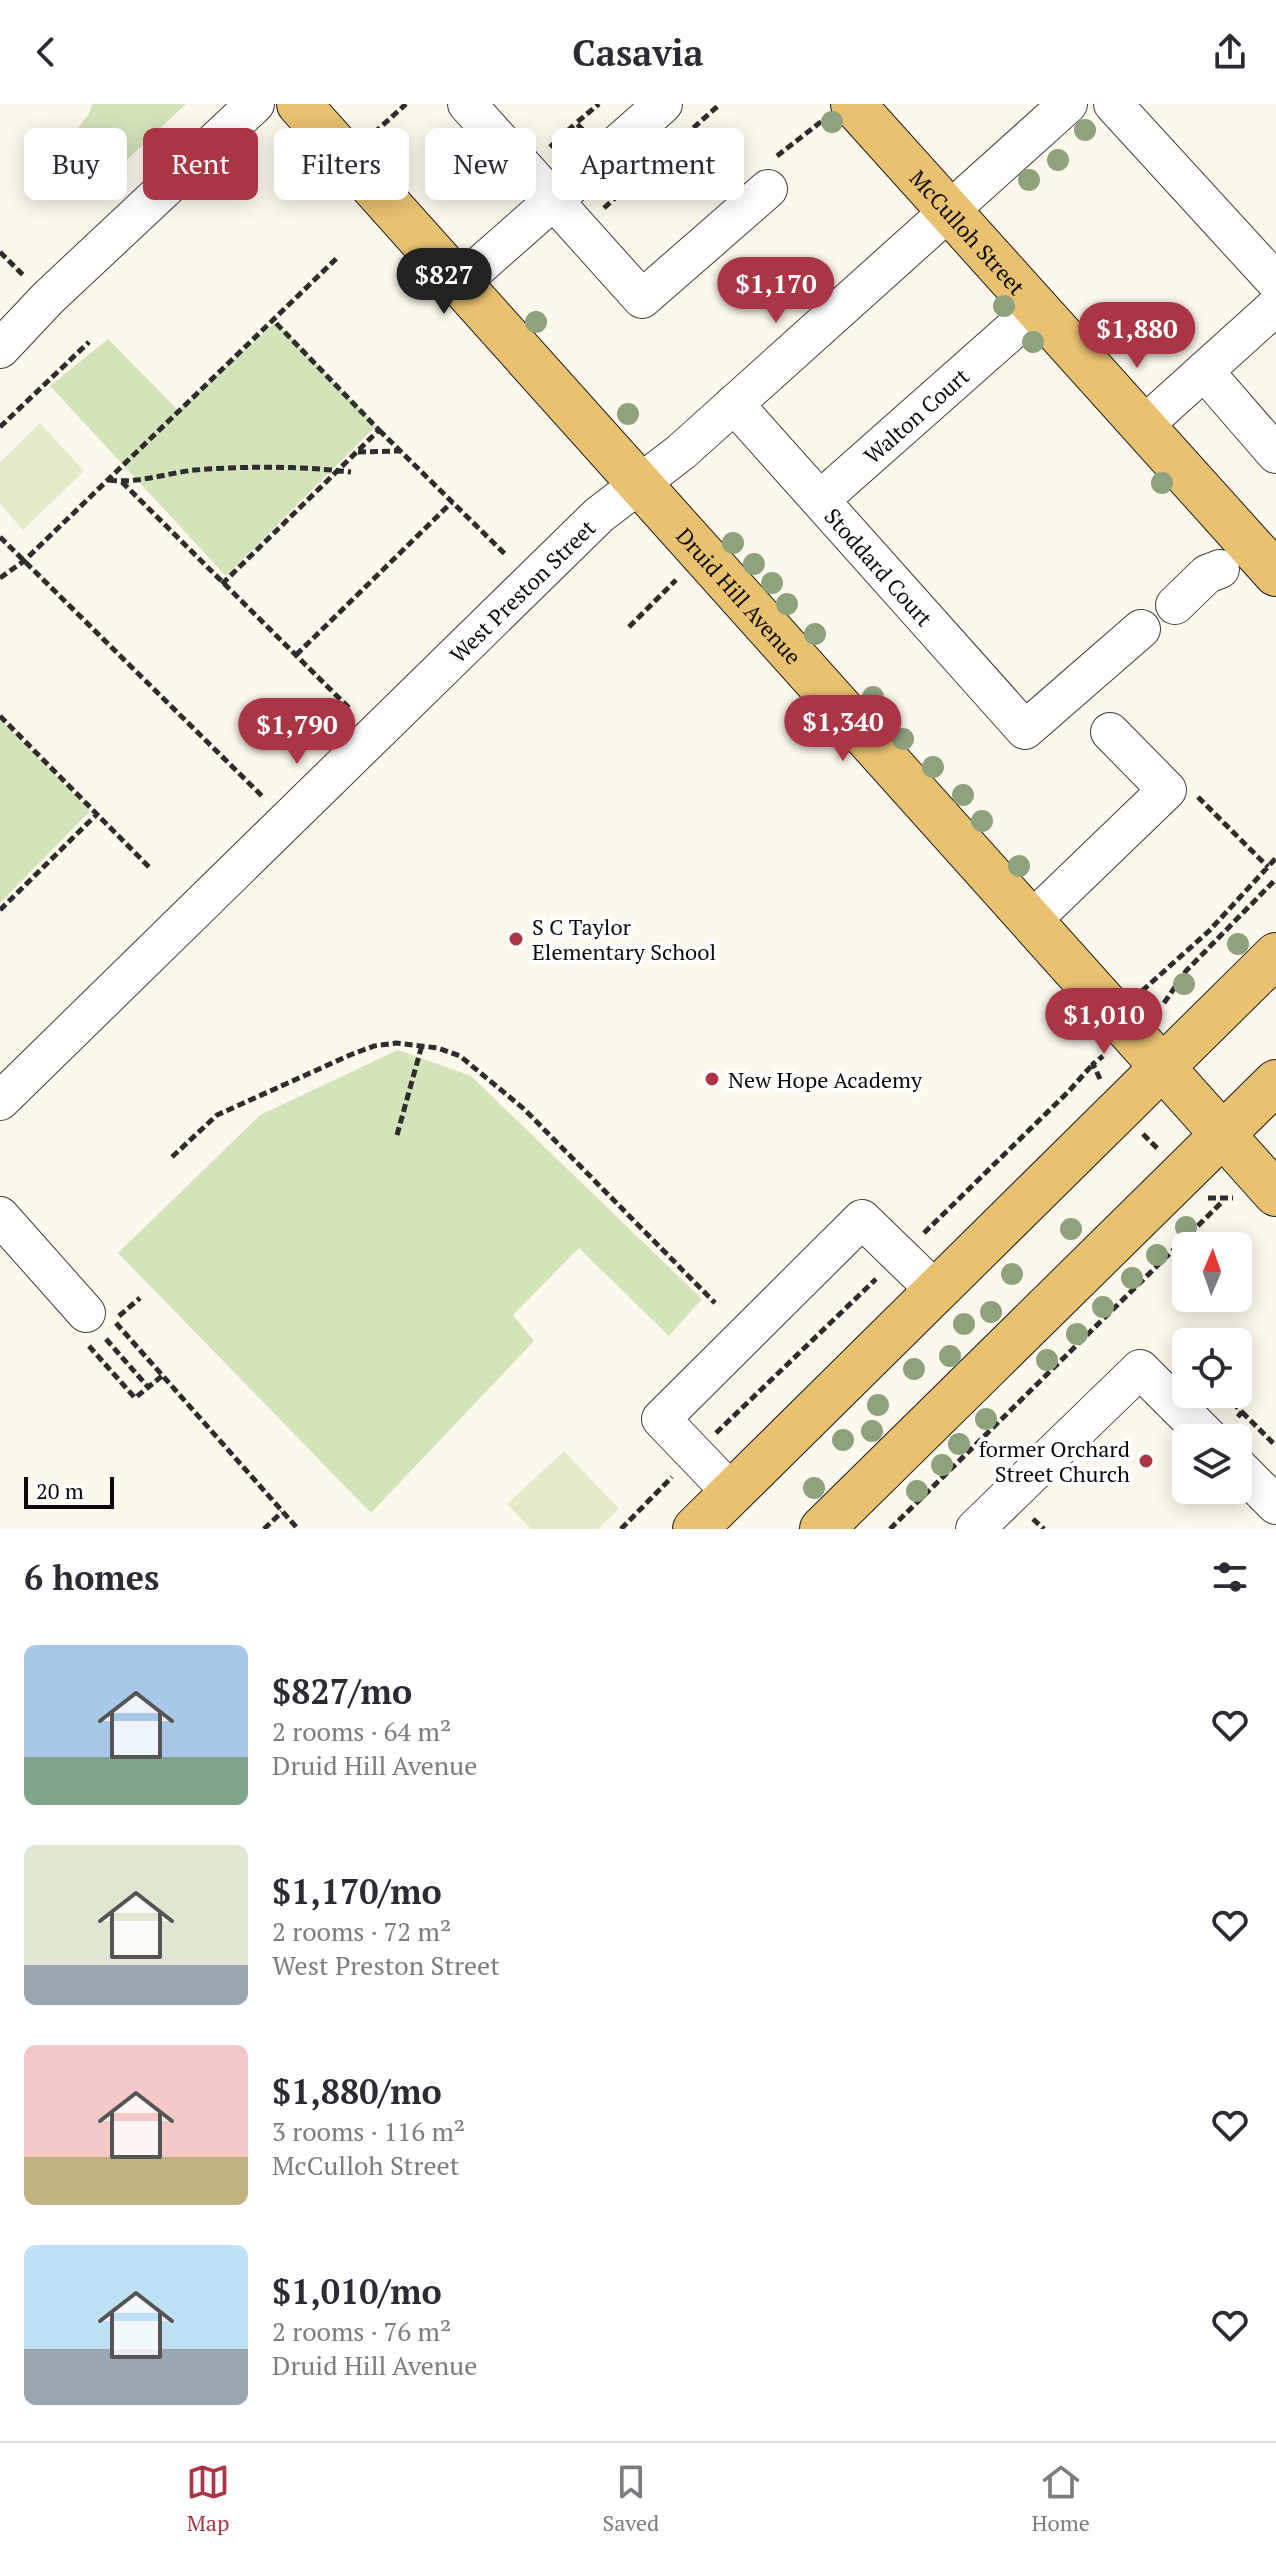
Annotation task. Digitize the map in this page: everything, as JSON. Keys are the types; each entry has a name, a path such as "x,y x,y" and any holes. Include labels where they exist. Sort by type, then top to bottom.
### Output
{"main road":[{"name":"Druid Hill Avenue","path":"299,104 1223,1136 1256,1195"},
{"name":"McCulloh Street","path":"837,112 949,211 1276,574"},
{"path":"695,1529 1276,955"},
{"path":"822,1529 1276,1082"}],"street":[{"path":"4,338 255,104"},
{"path":"467,104 642,299 770,174"},
{"path":"460,283 557,205 663,104"},
{"name":"West Preston Street","path":"0,1101 599,515 734,404 1068,104"},
{"path":"1113,104 1273,308 1142,427"},
{"name":"Walton Court","path":"820,500 1011,331"},
{"path":"1204,371 1276,454"},
{"name":"Stoddard Court","path":"734,404 1025,730 1141,629"},
{"path":"1175,605 1207,574 1220,569"},
{"path":"1030,922 1167,790 1110,732"},
{"path":"0,1216 97,1327"},
{"path":"732,1493 661,1419 862,1219 935,1290"},
{"path":"975,1529 1140,1369 1195,1424"},
{"path":"1252,1481 1276,1505"}],"path":[{"path":"380,128 406,104"},
{"path":"557,205 576,199 594,216 720,104"},
{"path":"770,174 837,112"},
{"path":"0,252 25,277 31,271"},
{"path":"0,578 24,561 337,258"},
{"path":"273,320 507,556"},
{"path":"0,427 89,342"},
{"path":"222,584 379,430"},
{"path":"358,452 400,451"},
{"path":"108,480 122,482 193,470 246,468 299,467 351,472"},
{"path":"122,482 351,710"},
{"path":"296,655 452,502"},
{"path":"0,537 286,821"},
{"path":"629,627 677,579"},
{"path":"0,716 150,868"},
{"path":"1195,794 1268,867"},
{"path":"0,910 97,814"},
{"path":"1142,991 1209,931 1276,858"},
{"path":"1164,1003 1186,971 1276,879"},
{"path":"397,1135 422,1045"},
{"path":"172,1157 217,1115 257,1095 374,1046 422,1045 460,1056 499,1087 715,1303"},
{"path":"621,1529 1108,1052"},
{"path":"1093,1064 1104,1086"},
{"path":"1141,1132 1163,1154"},
{"path":"1206,1198 1224,1200 1256,1195"},
{"path":"890,1529 1224,1200"},
{"path":"97,1327 135,1398 162,1376"},
{"path":"97,1327 162,1376 298,1529"},
{"path":"97,1327 148,1387"},
{"path":"1242,1412 1276,1446"},
{"path":"264,1529 282,1512"},
{"path":"1031,1517 1044,1529"}],"green space":[{"path":"92,104 186,104 160,128 143,128 143,144 127,159 127,128 78,128 89,114"},
{"path":"276,322 376,426 226,576 50,386 108,339 178,410"},
{"path":"40,423 84,471 23,530 0,504 0,462"},
{"path":"0,719 90,811 0,903"},
{"path":"398,1050 471,1076 702,1299 669,1336 579,1248 513,1315 534,1341 371,1513 118,1253 260,1115"},
{"path":"564,1451 619,1509 598,1529 531,1529 507,1504"}],"place":[{"name":"S C Taylor Elementary School","path":"516,939"},
{"name":"New Hope Academy","path":"712,1079"},
{"name":"former Orchard Street Church","path":"1146,1461"}]}
